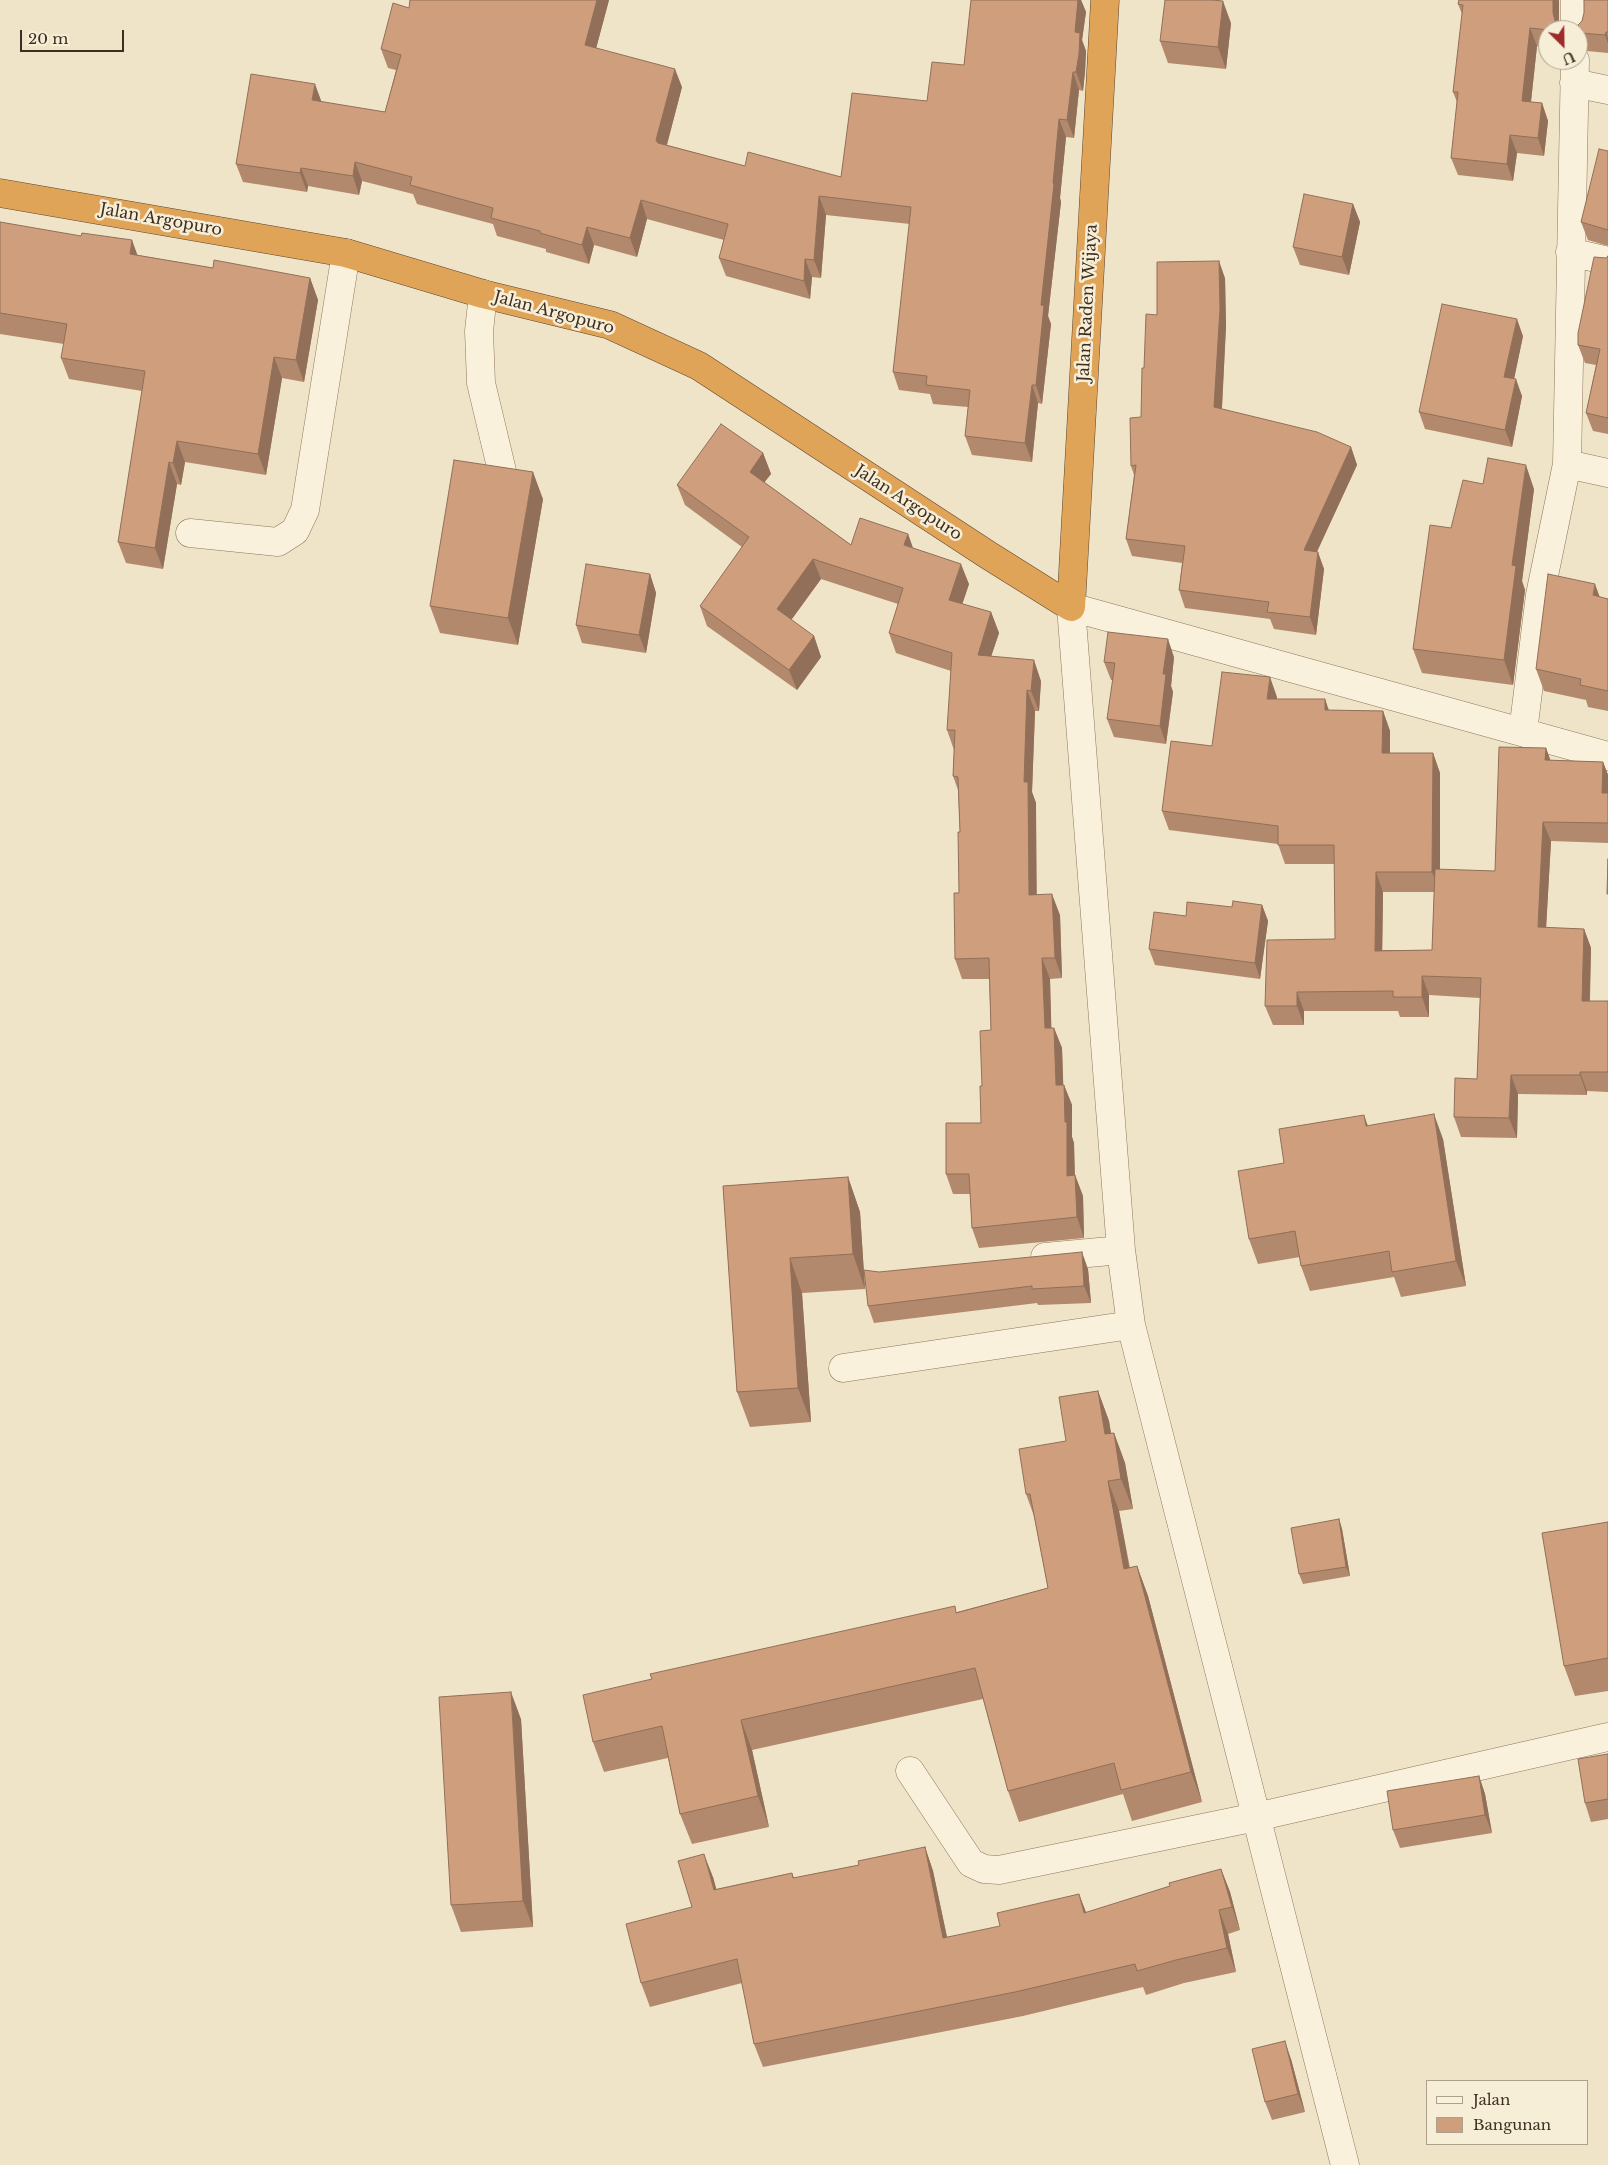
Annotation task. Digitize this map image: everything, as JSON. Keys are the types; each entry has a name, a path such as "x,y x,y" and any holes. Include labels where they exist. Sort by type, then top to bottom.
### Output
{"highway":[{"name":"Jalan Raden Wijaya","path":"1071,607 1105,0"},
{"name":"Jalan Argopuro","path":"0,193 346,252 483,294 610,325 699,366 1071,607"}],"street":[{"path":"1575,20 1576,0"},
{"path":"1523,732 1540,595 1566,464 1574,71 1608,90"},
{"path":"190,533 278,542 296,531 305,510 346,252"},
{"path":"1570,252 1608,261"},
{"path":"483,294 479,330 481,383 502,472"},
{"path":"1566,464 1608,473"},
{"path":"1344,2165 1131,1325 1120,1250 1071,607 1608,756"},
{"path":"1022,1260 1120,1250"},
{"path":"843,1368 1131,1325"},
{"path":"910,1771 971,1863 984,1869 999,1870 1256,1817 1608,1737"}],"building":[{"path":"410,0 597,0 585,45 675,69 656,140 658,143 745,166 748,152 841,177 852,93 927,101 932,62 964,65 971,0 1078,0 1075,32 1080,33 1079,54 1076,72 1073,72 1067,120 1059,119 1041,305 1044,306 1036,385 1032,385 1025,443 965,436 970,390 926,385 927,376 893,372 911,207 819,196 814,260 805,259 804,281 719,258 728,224 641,200 630,238 587,227 582,245 491,218 493,208 410,185 412,177 355,162 353,176 301,168 300,173 236,164 251,74 315,84 312,100 385,112 401,55 381,49 393,3 409,8"},
{"path":"1165,0 1223,1 1218,47 1160,41"},
{"path":"1459,0 1553,0 1555,20 1538,20 1538,29 1530,28 1522,101 1542,103 1538,138 1510,135 1507,164 1451,158 1458,92 1453,92 1463,5 1458,4"},
{"path":"1584,0 1608,0 1608,32 1605,35 1588,34 1588,20 1582,20"},
{"path":"1599,149 1608,151 1608,230 1581,222"},
{"path":"1304,194 1353,204 1342,257 1293,247"},
{"path":"0,222 81,236 82,233 132,240 130,254 213,268 214,260 310,278 296,360 274,357 258,454 177,441 173,463 169,462 155,548 118,542 145,371 61,358 67,324 0,313"},
{"path":"1608,256 1608,418 1586,413 1600,349 1578,345 1578,333 1594,257 1606,258"},
{"path":"1219,261 1220,309 1214,407 1317,432 1351,447 1304,550 1318,552 1310,617 1267,612 1269,602 1179,590 1185,546 1126,539 1136,465 1131,466 1130,418 1141,417 1146,314 1157,315 1157,262"},
{"path":"1442,304 1517,319 1504,377 1516,379 1505,430 1419,412"},
{"path":"721,424 763,453 750,472 851,545 860,518 908,534 904,545 961,564 949,600 991,612 978,655 1034,660 1031,691 1027,690 1024,782 1028,782 1029,895 1052,894 1055,958 1042,958 1045,1028 1054,1028 1056,1085 1064,1085 1065,1122 1067,1122 1067,1176 1075,1175 1077,1217 972,1228 969,1174 946,1174 946,1123 981,1123 980,1031 991,1030 989,958 955,959 954,893 959,893 958,832 960,832 958,777 953,776 955,730 947,730 952,653 889,633 903,588 813,559 777,609 814,636 789,670 700,606 749,537 677,485"},
{"path":"1488,458 1526,465 1512,565 1516,566 1504,660 1413,649 1430,525 1451,528 1463,480 1483,484"},
{"path":"454,460 533,472 508,618 430,606"},
{"path":"586,564 650,574 639,635 576,625"},
{"path":"1548,574 1595,584 1593,595 1608,599 1608,691 1580,685 1581,679 1536,669"},
{"path":"1108,632 1168,639 1163,674 1166,674 1160,726 1107,719 1115,663 1104,662"},
{"path":"1222,672 1270,677 1267,699 1325,699 1325,710 1383,711 1382,753 1433,753 1432,872 1376,872 1375,951 1432,950 1435,869 1495,871 1499,747 1546,748 1545,760 1603,762 1602,793 1608,793 1608,823 1543,822 1538,927 1584,929 1582,1001 1608,1001 1608,1072 1580,1072 1580,1075 1511,1075 1509,1118 1454,1117 1455,1078 1477,1079 1481,978 1422,976 1422,997 1393,997 1393,991 1297,992 1297,1006 1265,1006 1267,940 1335,939 1334,845 1278,845 1278,826 1162,811 1171,741 1212,746"},
{"path":"1608,859 1608,894 1607,894"},
{"path":"1233,901 1262,905 1255,963 1149,949 1154,912 1186,916 1187,902 1232,907"},
{"path":"1434,1114 1456,1261 1392,1272 1389,1251 1301,1266 1295,1231 1249,1239 1238,1171 1284,1163 1279,1129 1364,1115 1366,1126"},
{"path":"848,1177 853,1254 790,1258 798,1388 737,1392 723,1186"},
{"path":"1082,1252 1084,1286 1032,1289 1032,1286 868,1306 864,1270 879,1272"},
{"path":"1098,1391 1105,1434 1114,1433 1121,1479 1108,1481 1124,1569 1137,1566 1191,1772 1121,1790 1114,1763 1008,1791 975,1668 741,1720 758,1796 680,1814 662,1726 593,1742 583,1695 652,1679 650,1674 955,1606 956,1613 1048,1588 1030,1494 1026,1494 1019,1449 1066,1441 1059,1397"},
{"path":"1339,1519 1346,1567 1299,1574 1291,1528"},
{"path":"1608,1522 1608,1658 1564,1666 1542,1533"},
{"path":"511,1692 523,1901 451,1905 439,1697"},
{"path":"1608,1754 1608,1799 1585,1803 1578,1759"},
{"path":"1479,1776 1485,1815 1393,1830 1387,1791"},
{"path":"925,1847 943,1938 1000,1926 997,1913 1079,1894 1084,1913 1170,1886 1169,1883 1221,1869 1232,1907 1219,1910 1227,1948 1137,1971 1135,1964 1015,1992 754,2044 737,1959 641,1983 626,1924 692,1907 678,1861 704,1854 714,1890 792,1873 793,1878 859,1865 858,1861"},
{"path":"1285,2041 1298,2094 1265,2102 1252,2049"}]}
